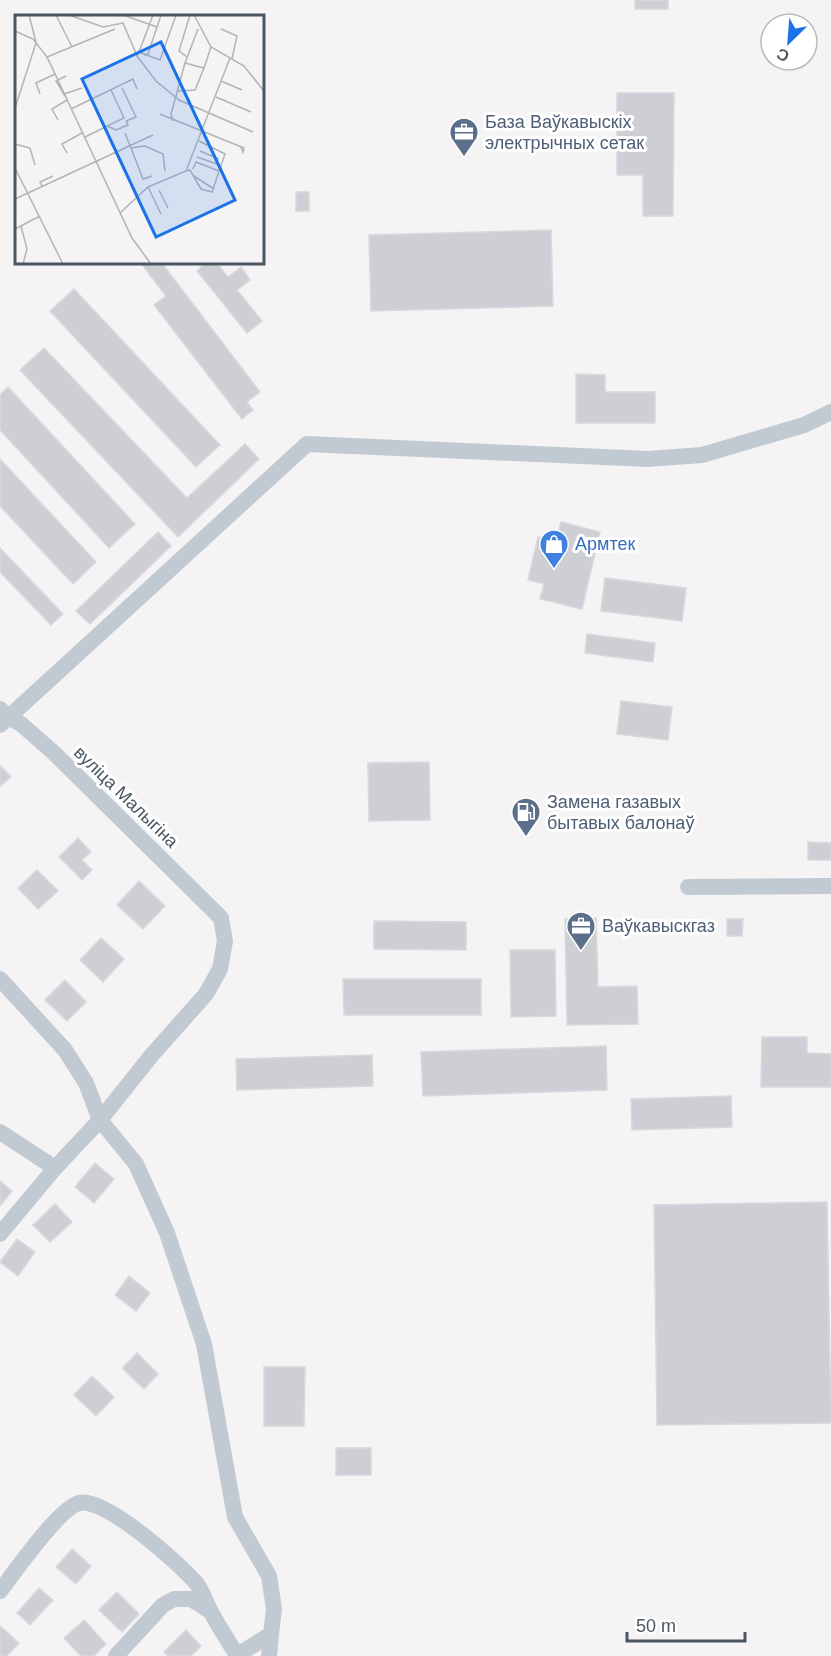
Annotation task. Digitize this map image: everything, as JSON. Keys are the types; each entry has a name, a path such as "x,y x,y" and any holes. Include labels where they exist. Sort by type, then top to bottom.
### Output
{"street":[{"path":"3,717 307,444 648,459 702,455 804,425 831,412"},
{"name":"вуліца Малыгіна","path":"3,717 21,724 54,753 221,918 225,941 220,969 206,994 151,1056 100,1120"},
{"path":"688,887 831,886"},
{"path":"0,979 65,1050 86,1083 100,1120 136,1164 167,1233 204,1344 234,1517 269,1576 274,1609 269,1656"},
{"path":"0,1234 55,1168 100,1120"},
{"path":"0,1132 55,1168"},
{"path":"0,1591 47,1531 71,1506 80,1502 90,1503 137,1529 170,1556 198,1586 237,1656 271,1634"},
{"path":"116,1656 163,1605 174,1599 191,1599 210,1611"}],"building":[{"path":"635,0 668,0 668,9 635,9"},
{"path":"617,93 674,93 673,216 643,216 643,175 617,175"},
{"path":"296,192 309,192 309,211 296,211"},
{"path":"551,230 553,306 371,311 369,235"},
{"path":"142,264 163,264 260,392 247,402 253,410 242,419 154,305 166,296"},
{"path":"205,264 218,264 228,277 241,267 250,280 237,290 262,321 247,333 197,271"},
{"path":"74,289 220,445 196,467 50,311"},
{"path":"44,348 187,498 245,444 259,459 178,537 20,370"},
{"path":"576,374 605,375 605,392 655,392 655,423 576,423"},
{"path":"8,387 135,524 109,548 0,430 0,395"},
{"path":"0,459 96,562 73,584 0,506"},
{"path":"561,522 600,532 582,609 540,599 544,584 528,580 538,537 556,541"},
{"path":"158,532 171,546 90,624 76,611"},
{"path":"0,548 63,614 51,625 0,572"},
{"path":"605,578 686,588 682,621 601,611"},
{"path":"587,634 655,643 653,662 585,653"},
{"path":"621,701 672,707 668,740 617,734"},
{"path":"429,762 430,820 369,821 368,763"},
{"path":"0,765 11,777 0,786"},
{"path":"78,838 91,852 82,860 92,870 82,880 59,857"},
{"path":"808,842 831,843 831,860 808,860"},
{"path":"37,870 58,891 38,909 18,888"},
{"path":"139,881 165,906 143,929 117,905"},
{"name":"Ваўкавыскгаз","path":"596,918 598,987 637,986 638,1024 567,1025 565,919"},
{"path":"727,919 743,919 742,936 727,936"},
{"path":"374,921 466,922 466,950 374,949"},
{"path":"101,938 124,959 103,982 80,960"},
{"path":"510,950 555,950 556,1016 511,1017"},
{"path":"343,979 481,979 481,1015 344,1015"},
{"path":"65,980 86,1002 67,1021 45,1000"},
{"path":"762,1037 807,1037 807,1053 831,1054 831,1087 761,1087"},
{"path":"606,1046 607,1090 423,1096 421,1052"},
{"path":"372,1055 373,1086 237,1090 236,1059"},
{"path":"731,1096 732,1127 632,1130 631,1099"},
{"path":"95,1163 114,1179 94,1203 75,1187"},
{"path":"0,1181 12,1191 0,1206"},
{"path":"827,1202 831,1423 657,1425 654,1205"},
{"path":"55,1204 72,1222 50,1242 33,1225"},
{"path":"17,1239 35,1252 18,1276 0,1262"},
{"path":"129,1276 150,1293 136,1311 115,1295"},
{"path":"137,1353 158,1374 144,1389 122,1368"},
{"path":"264,1367 305,1367 304,1426 264,1426"},
{"path":"92,1376 114,1397 96,1416 74,1395"},
{"path":"336,1448 371,1448 371,1475 336,1475"},
{"path":"72,1549 91,1566 76,1584 56,1567"},
{"path":"39,1588 53,1600 30,1625 17,1613"},
{"path":"117,1592 139,1614 122,1632 99,1610"},
{"path":"84,1620 106,1644 94,1656 81,1656 64,1638"},
{"path":"0,1626 19,1643 7,1656 0,1656"},
{"path":"186,1630 201,1646 191,1656 168,1656 164,1652"}],"place":[{"name":"База Ваўкавыскіх электрычных сетак","path":"464,158"},
{"name":"Армтек","path":"554,570"},
{"name":"Замена газавых бытавых балонаў","path":"526,838"},
{"name":"Ваўкавыскгаз","path":"581,952"}]}
